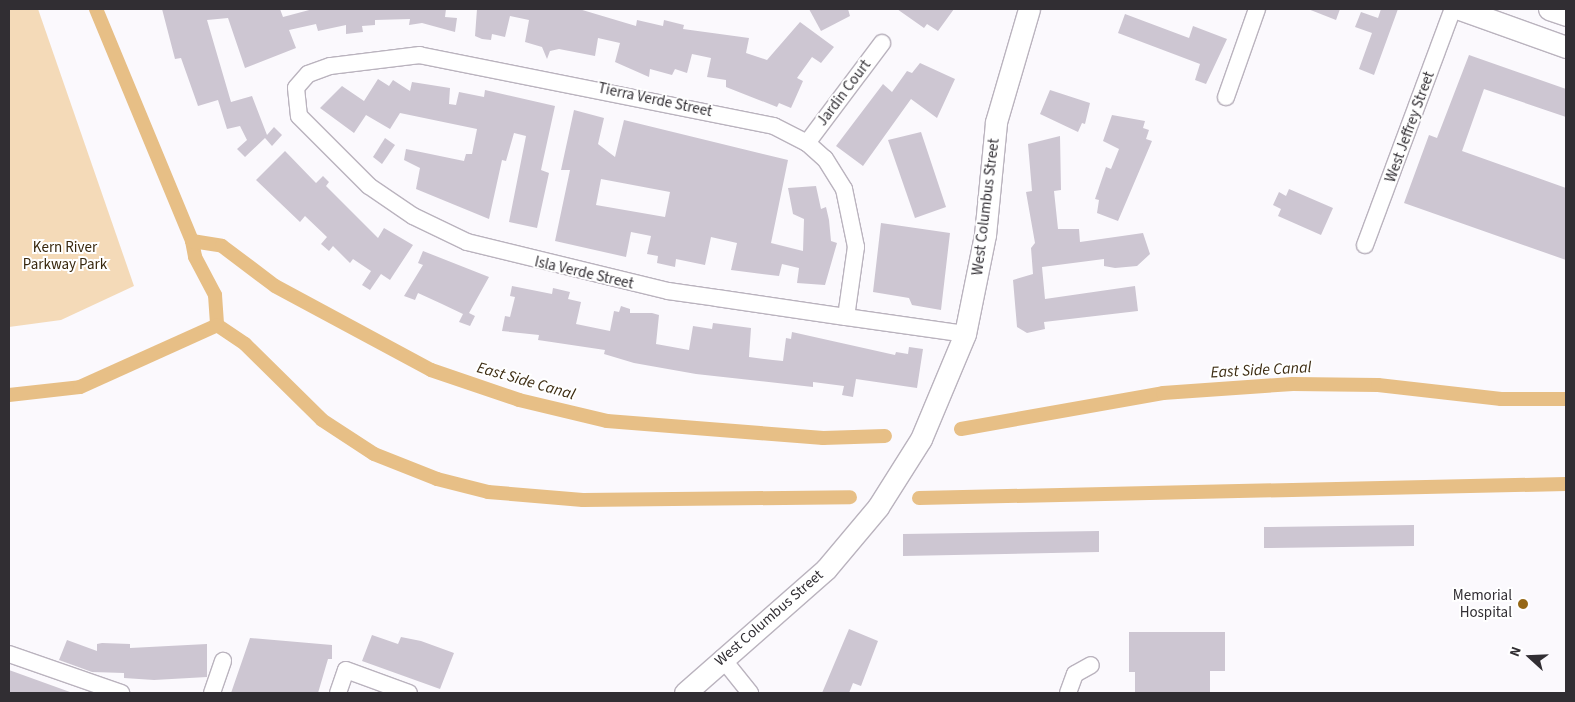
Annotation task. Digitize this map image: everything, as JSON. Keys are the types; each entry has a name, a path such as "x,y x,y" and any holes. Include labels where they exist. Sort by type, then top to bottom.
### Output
{"main road":[{"name":"West Columbus Street","path":"685,693 722,658 826,569 878,507 925,431 965,334 985,235 996,122 1029,9"},
{"path":"1460,9 1566,47"},
{"path":"1549,9 1566,15"}],"street":[{"path":"1226,97 1257,9"},
{"name":"West Jeffrey Street","path":"1364,244 1453,9"},
{"name":"Jardin Court","path":"807,143 882,43"},
{"name":"Tierra Verde Street","path":"313,72 391,56 449,58 759,122 807,143 836,174 851,207 856,247 846,317"},
{"name":"Isla Verde Street","path":"313,72 296,88 299,116 382,196 467,242 668,291 965,334"},
{"path":"9,654 122,693"},
{"path":"722,658 750,693"},
{"path":"212,693 223,661"},
{"path":"1068,693 1075,674 1091,665"},
{"path":"338,693 346,670 409,693"}],"green space":[{"name":"Kern River Parkway Park","path":"9,9 38,9 134,286 61,320 9,327"}],"building":[{"path":"162,9 280,9 283,17 313,9 446,9 445,17 457,18 455,32 422,23 409,25 410,19 375,20 375,25 362,26 363,32 346,34 346,25 318,31 316,24 289,30 296,48 245,68 228,18 207,20 231,102 252,96 267,135 274,127 282,135 272,146 265,138 245,157 237,149 247,140 240,126 227,129 218,100 198,106 181,58 175,59"},
{"path":"477,9 579,9 636,26 637,20 663,26 664,20 684,25 683,29 749,38 746,53 767,60 800,22 834,47 821,63 812,57 797,78 803,81 791,108 779,103 777,107 726,87 726,80 707,77 711,58 692,54 687,73 675,69 672,75 650,69 649,77 615,62 620,43 598,38 595,56 559,49 550,51 547,59 542,47 525,42 529,20 510,16 505,37 492,34 491,40 482,39 475,36"},
{"path":"809,9 848,9 850,16 821,31"},
{"path":"897,9 954,9 938,31 927,24 924,28"},
{"path":"1308,9 1340,9 1336,20"},
{"path":"1381,9 1398,9 1374,75 1359,69 1372,33 1355,27 1361,12 1378,18"},
{"path":"1125,14 1189,38 1193,26 1227,39 1206,84 1195,80 1200,64 1118,33"},
{"path":"1469,55 1566,89 1566,117 1484,89 1462,151 1566,188 1566,260 1404,203 1429,135 1437,138"},
{"path":"920,63 955,79 937,118 911,99 863,166 836,146 883,84 892,92 907,71 912,73"},
{"path":"378,79 389,86 393,80 410,91 412,82 450,88 449,104 456,105 459,92 484,97 485,90 555,106 541,170 549,173 537,228 509,222 526,136 514,133 506,161 502,160 489,219 416,189 420,168 404,160 406,149 464,161 466,154 472,154 477,129 400,113 390,129 366,115 354,133 320,108 342,86 364,101"},
{"path":"1050,90 1090,103 1085,124 1082,123 1078,132 1040,114"},
{"path":"574,110 604,118 598,144 615,157 624,120 788,160 771,243 803,251 804,219 793,214 788,188 816,186 821,209 826,207 831,241 837,243 825,285 797,283 799,268 782,264 779,276 731,270 737,243 711,237 705,265 676,259 675,267 657,263 658,256 647,254 651,236 631,232 626,257 555,241 570,170 561,170","holes":["601,179 670,192 665,217 596,205"]},
{"path":"1112,115 1145,121 1143,128 1149,130 1146,139 1152,141 1118,221 1097,213 1099,200 1095,199 1106,167 1111,169 1119,149 1103,141"},
{"path":"921,132 946,207 915,218 888,140"},
{"path":"1060,136 1061,190 1054,191 1058,229 1079,229 1080,242 1143,233 1150,254 1137,266 1115,268 1104,266 1104,259 1042,267 1045,299 1135,286 1138,311 1044,322 1045,329 1027,333 1017,327 1013,280 1033,274 1031,248 1035,243 1026,192 1032,191 1028,144"},
{"path":"385,138 395,145 382,164 373,157"},
{"path":"285,151 316,183 323,176 329,182 326,186 378,238 384,228 413,245 390,280 381,274 370,290 362,285 371,271 353,259 350,263 333,246 329,251 321,244 327,237 305,216 300,222 256,180"},
{"path":"1289,189 1333,208 1321,235 1278,216 1281,209 1273,205 1279,192 1286,196"},
{"path":"881,223 950,233 941,310 912,305 909,298 873,292"},
{"path":"423,251 489,277 469,313 475,316 470,326 459,322 463,314 418,293 415,300 404,296 423,265 418,263"},
{"path":"512,286 552,294 553,288 570,292 568,299 581,302 576,324 610,331 614,311 619,312 621,306 630,309 630,313 652,313 659,315 656,344 689,350 693,326 712,329 713,323 751,328 749,357 773,360 783,361 786,338 791,339 792,332 895,355 896,352 908,354 909,347 923,349 917,388 856,379 853,397 842,395 844,386 813,382 813,387 696,374 634,363 604,354 605,350 538,340 539,335 502,331 505,316 510,317 515,297 510,296"},
{"path":"1414,525 1414,546 1264,548 1264,527"},
{"path":"1099,531 1099,552 903,556 903,534"},
{"path":"849,629 878,641 861,686 853,683 849,693 822,693"},
{"path":"1129,632 1225,632 1225,671 1210,671 1210,693 1135,693 1135,672 1129,672"},
{"path":"372,635 398,644 401,637 421,641 454,653 440,689 362,661"},
{"path":"250,638 332,645 332,659 328,659 318,693 231,693"},
{"path":"67,640 97,651 97,644 102,643 130,644 130,648 207,644 207,677 154,680 124,678 124,673 92,672 59,660"},
{"path":"9,670 70,692 70,693 9,693"}],"waterway":[{"path":"96,9 192,241 195,257 215,295 217,325"},
{"name":"East Side Canal","path":"192,241 222,246 275,286 431,370 519,400 607,421 823,438 885,436"},
{"path":"217,325 245,344 322,420 374,454 437,479 488,492 583,500 850,497"},
{"path":"9,395 80,387 217,325"},
{"name":"East Side Canal","path":"961,429 1163,393 1293,384 1378,385 1501,399 1566,399"},
{"path":"919,498 1566,484"}],"place":[{"name":"Memorial Hospital","path":"1523,604"}]}
